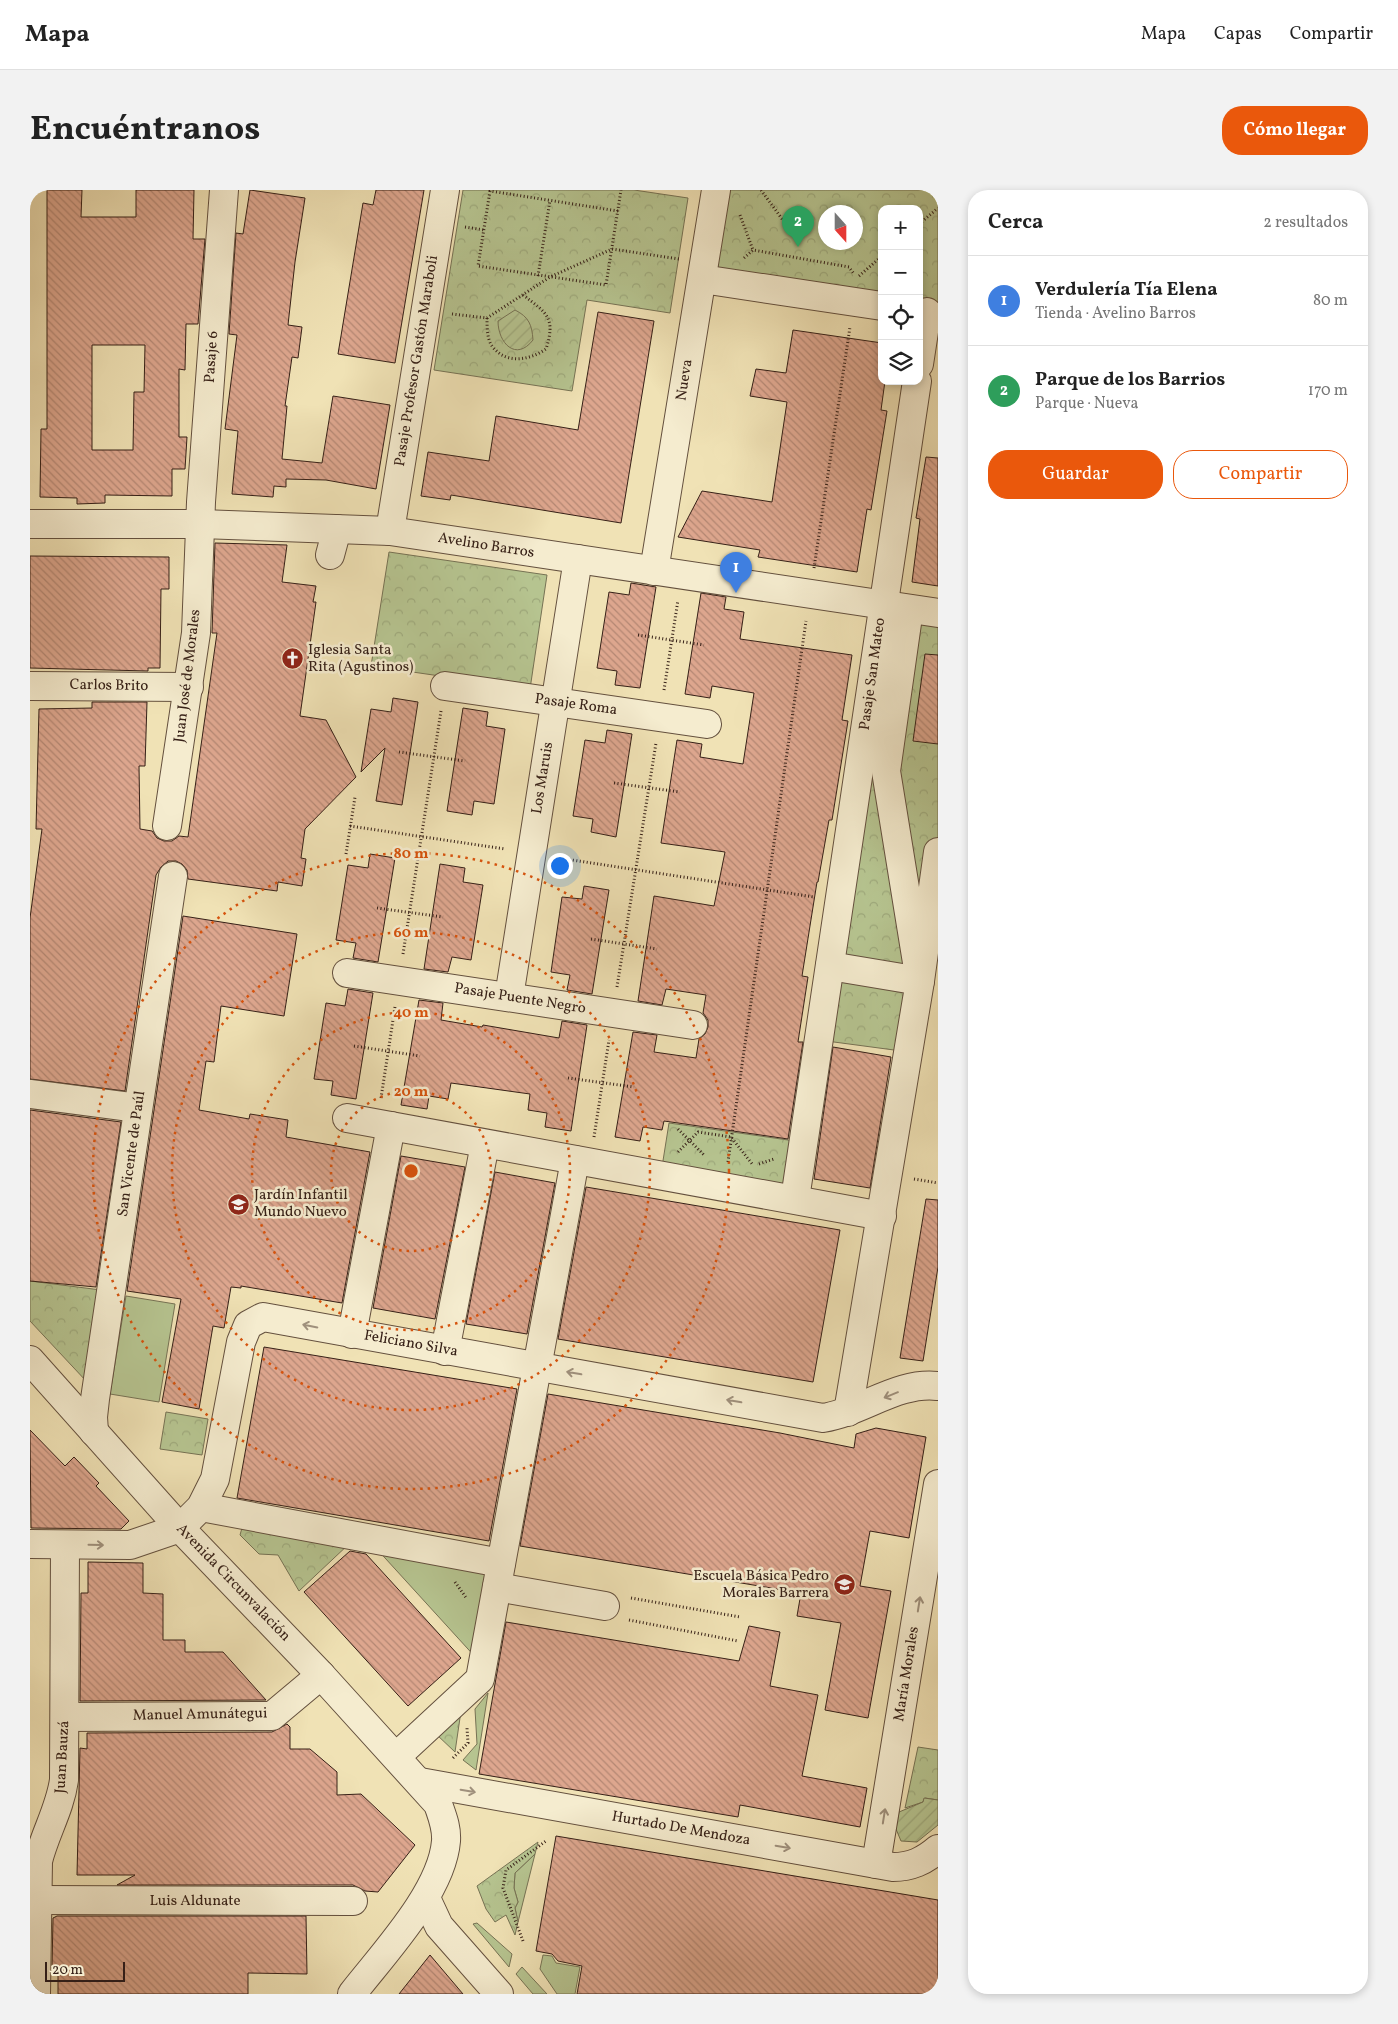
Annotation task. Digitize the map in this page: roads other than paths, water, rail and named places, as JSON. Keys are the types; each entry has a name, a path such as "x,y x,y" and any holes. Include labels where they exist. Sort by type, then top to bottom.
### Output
{"street":[{"name":"Pasaje 6","path":"200,524 224,190"},
{"name":"Pasaje Profesor Gastón Maraboli","path":"390,531 445,190"},
{"name":"Nueva","path":"654,571 703,271 711,191"},
{"path":"703,271 857,288 878,303"},
{"path":"923,341 928,313"},
{"name":"Pasaje San Mateo","path":"796,1195 840,901 896,607 917,385"},
{"name":"Avelino Barros","path":"30,524 200,524 334,542 390,531 938,613"},
{"name":"Juan José de Morales","path":"167,826 196,633 200,524"},
{"name":"Los Maruis","path":"509,997 578,559"},
{"path":"896,607 886,771 920,981"},
{"name":"Carlos Brito","path":"30,686 189,687"},
{"name":"Pasaje Roma","path":"445,686 708,724"},
{"path":"848,1412 920,981 938,852"},
{"name":"San Vicente de Paúl","path":"94,1432 93,1417 173,876"},
{"path":"830,966 920,981"},
{"name":"Pasaje Puente Negro","path":"347,973 693,1025"},
{"path":"30,1094 138,1108"},
{"path":"346,1118 385,1115 485,1144 582,1161 725,1182 796,1195 882,1216"},
{"path":"352,1334 385,1115"},
{"path":"446,1351 485,1144"},
{"path":"397,1756 480,1679 536,1367 582,1161"},
{"name":"Feliciano Silva","path":"30,1544 130,1546 180,1528 201,1507 215,1479 241,1342 248,1325 263,1317 823,1418 848,1412 902,1390 938,1386"},
{"name":"Avenida Circunvalación","path":"30,1360 180,1528 321,1674 397,1756 438,1804 445,1824 446,1841 441,1861 426,1898"},
{"name":"María Morales","path":"876,1864 938,1484"},
{"path":"201,1507 434,1551 499,1575 605,1606"},
{"name":"Juan Bauzá","path":"36,1994 38,1861 42,1844 62,1800 64,1780 65,1545"},
{"name":"Manuel Amunátegui","path":"65,1717 272,1716 321,1674"},
{"name":"Hurtado De Mendoza","path":"420,1782 876,1864 908,1867 927,1858 938,1849"},
{"path":"352,1994 426,1898 439,1926 499,1994"},
{"name":"Luis Aldunate","path":"37,1900 353,1901"}],"place":[{"name":"Parque de los Barrios","path":"798,247"},
{"name":"Verdulería Tía Elena","path":"736,593"},
{"name":"Iglesia Santa Rita (Agustinos)","path":"292,659"},
{"name":"Jardín Infantil Mundo Nuevo","path":"238,1204"},
{"name":"Escuela Básica Pedro Morales Barrera","path":"845,1585"}]}
